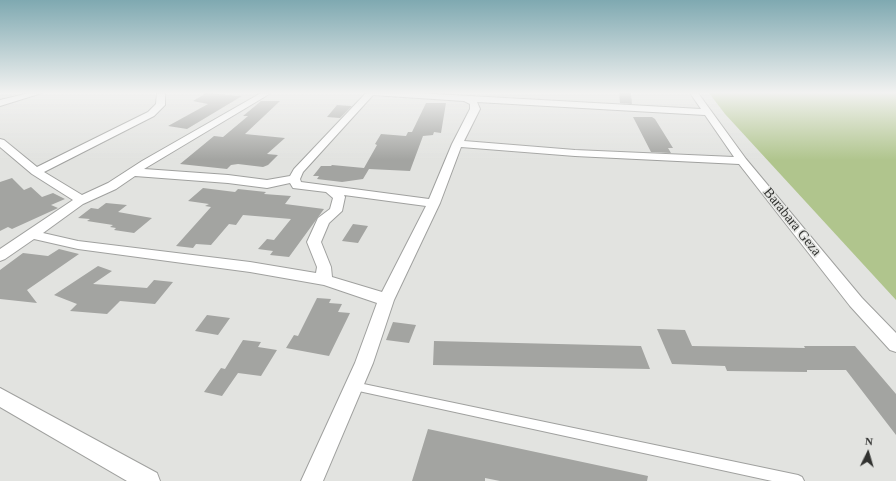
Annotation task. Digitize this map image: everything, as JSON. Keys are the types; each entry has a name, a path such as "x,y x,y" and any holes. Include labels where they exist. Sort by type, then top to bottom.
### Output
{"street":[{"path":"36,172 148,115"},
{"path":"0,256 79,201 112,186 132,172 229,115"},
{"path":"294,179 298,171 351,115"},
{"path":"312,481 354,386 386,300 434,203 458,144 467,115"},
{"name":"Barabara Geza","path":"709,115 742,161 856,302 896,345"},
{"path":"0,142 36,172 75,195 79,198 79,201"},
{"path":"458,144 575,153 742,161"},
{"path":"132,172 228,179 267,184 294,179"},
{"path":"294,179 297,185 434,203"},
{"path":"324,280 324,267 314,242 323,221 336,211 339,197 331,190"},
{"path":"31,234 78,246 250,267 324,280 350,287 386,300"},
{"path":"0,397 149,481"}],"lane":[{"path":"354,386 798,481"}],"green space":[{"path":"726,115 896,115 896,300"}],"building":[{"path":"187,115 210,115 187,129 168,126"},
{"path":"265,115 245,134 285,138 267,154 278,155 268,165 263,167 238,164 231,165 227,169 180,164 214,136 223,137 248,116 243,116"},
{"path":"328,115 343,115 340,118 327,117"},
{"path":"420,115 444,115 441,133 434,132 433,135 423,136 410,171 369,169 363,179 342,182 317,179 319,176 313,176 321,166 332,165 364,168 377,145 375,144 381,134 406,136 408,132 412,132"},
{"path":"633,117 652,117 655,119 673,148 668,148 671,153 651,152"},
{"path":"12,178 24,190 31,187 42,197 53,193 65,199 51,205 58,208 56,209 12,229 8,227 0,231 0,182"},
{"path":"203,188 235,192 238,189 266,192 264,194 291,196 285,204 324,209 289,257 270,255 273,251 258,249 267,239 274,240 291,219 243,215 236,225 229,224 211,245 196,244 193,248 176,246 211,207 205,206 209,204 188,201"},
{"path":"106,203 127,205 118,212 152,218 134,233 114,230 116,228 110,227 113,225 87,221 90,219 78,218 91,208 98,209"},
{"path":"353,224 368,226 358,243 342,241"},
{"path":"59,249 79,254 27,290 37,303 0,299 0,270 23,253 48,256"},
{"path":"98,266 112,271 93,284 147,288 154,280 173,282 155,304 120,301 107,314 70,311 77,304 54,295"},
{"path":"317,298 331,299 329,303 342,304 338,312 350,313 329,356 286,348 294,335 298,336"},
{"path":"207,315 230,318 218,335 195,331"},
{"path":"393,322 416,325 409,343 386,340"},
{"path":"657,329 685,330 692,346 805,348 804,346 855,346 896,394 896,435 846,370 807,370 807,372 727,371 725,366 672,364"},
{"path":"243,340 261,342 258,347 277,350 261,376 238,373 222,396 204,392 221,368 225,369"},
{"path":"434,341 641,346 650,369 433,365"},
{"path":"428,429 648,476 647,481 500,481 485,478 485,481 412,481"}]}
